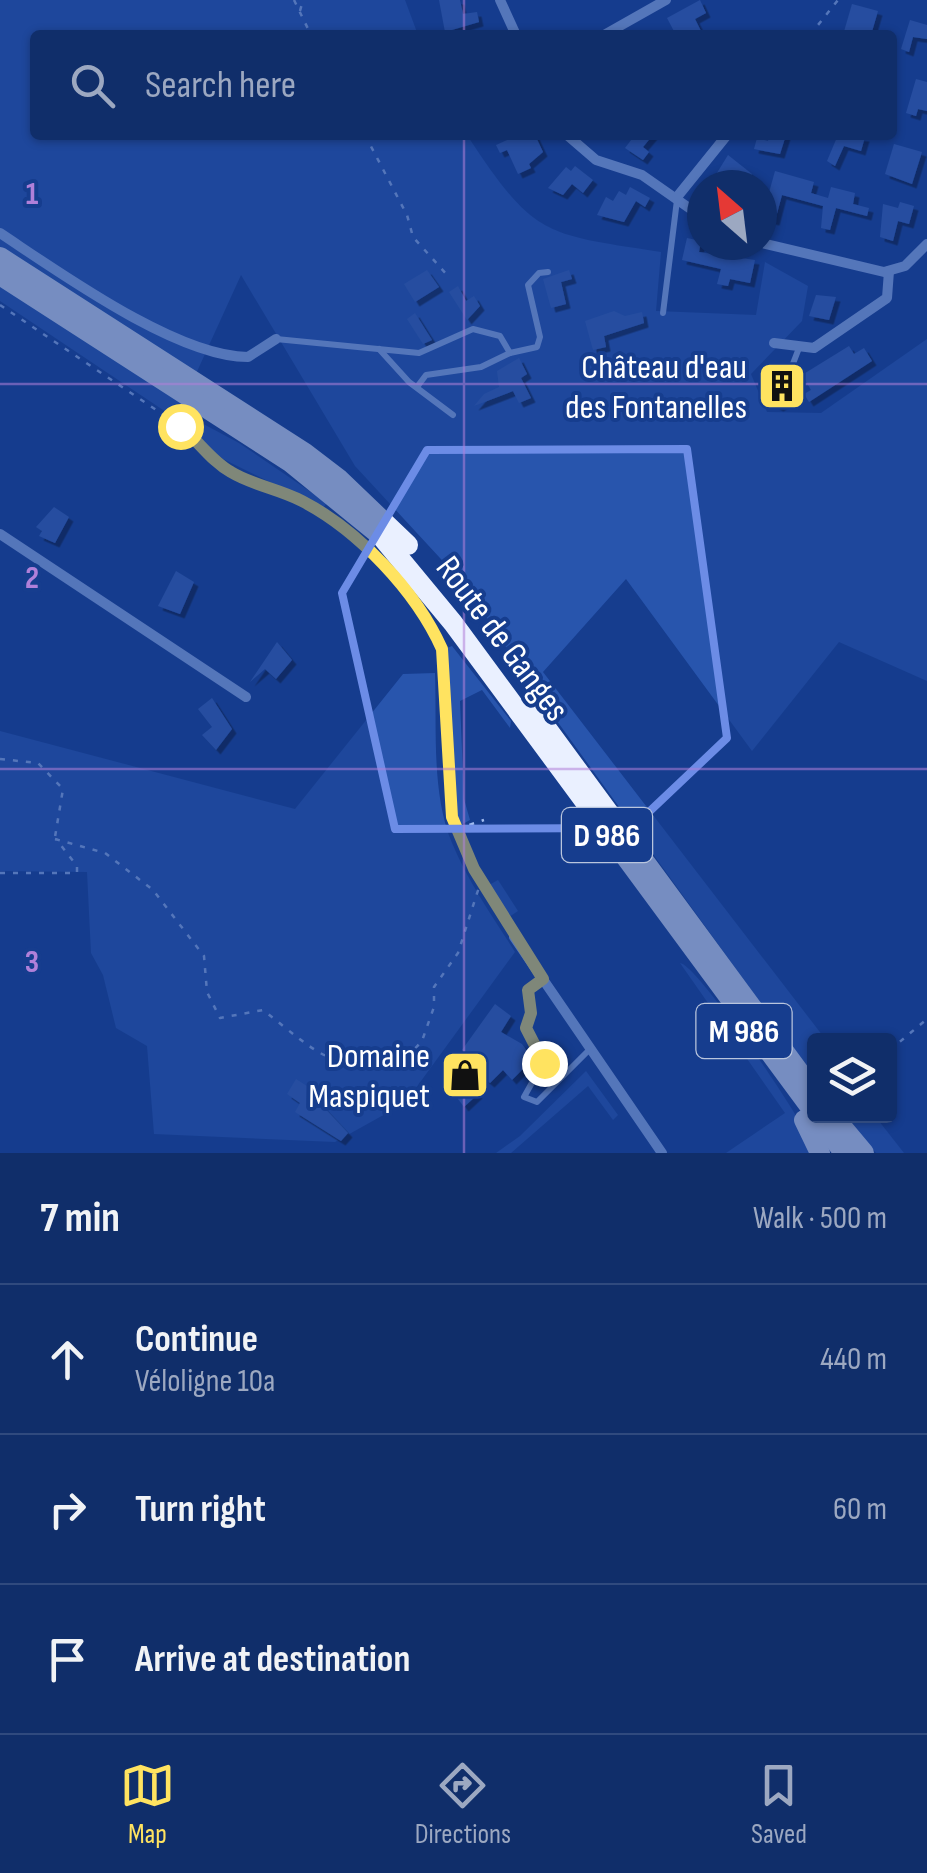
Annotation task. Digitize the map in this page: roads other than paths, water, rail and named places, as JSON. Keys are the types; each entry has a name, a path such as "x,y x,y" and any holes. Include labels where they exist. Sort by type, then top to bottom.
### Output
{"main road":[{"name":"Route de Ganges","path":"0,257 305,453 384,519 436,579 807,1082"},
{"name":"Route de Ganges","path":"0,275 290,462 374,529 416,574 844,1153"},
{"name":"M 986","path":"663,910 814,1134 820,1153"},
{"path":"840,1123 864,1153"}],"street":[{"path":"500,0 514,30"},
{"path":"613,30 666,0"},
{"path":"573,140 596,160 642,175 687,206"},
{"path":"677,198 723,140"},
{"path":"0,233 100,298 208,348 248,357 276,339"},
{"path":"777,246 890,271 914,260 927,244"},
{"path":"774,343 814,348 882,304 890,291 890,271"},
{"path":"0,534 246,696"},
{"path":"514,937 662,1153"}],"lane":[{"path":"663,313 677,198"},
{"path":"418,387 426,374 481,367 537,347 540,336 528,286 540,272 548,272"},
{"path":"276,339 420,354 473,329 500,336 510,354"},
{"path":"378,348 454,415"},
{"path":"789,374 798,348"},
{"path":"543,979 528,990 531,1013 526,1028 544,1063 524,1096 537,1102 590,1048"}],"place":[{"name":"Château d'eau des Fontanelles","path":"782,386"},
{"name":"Domaine Maspiquet","path":"465,1075"}]}
